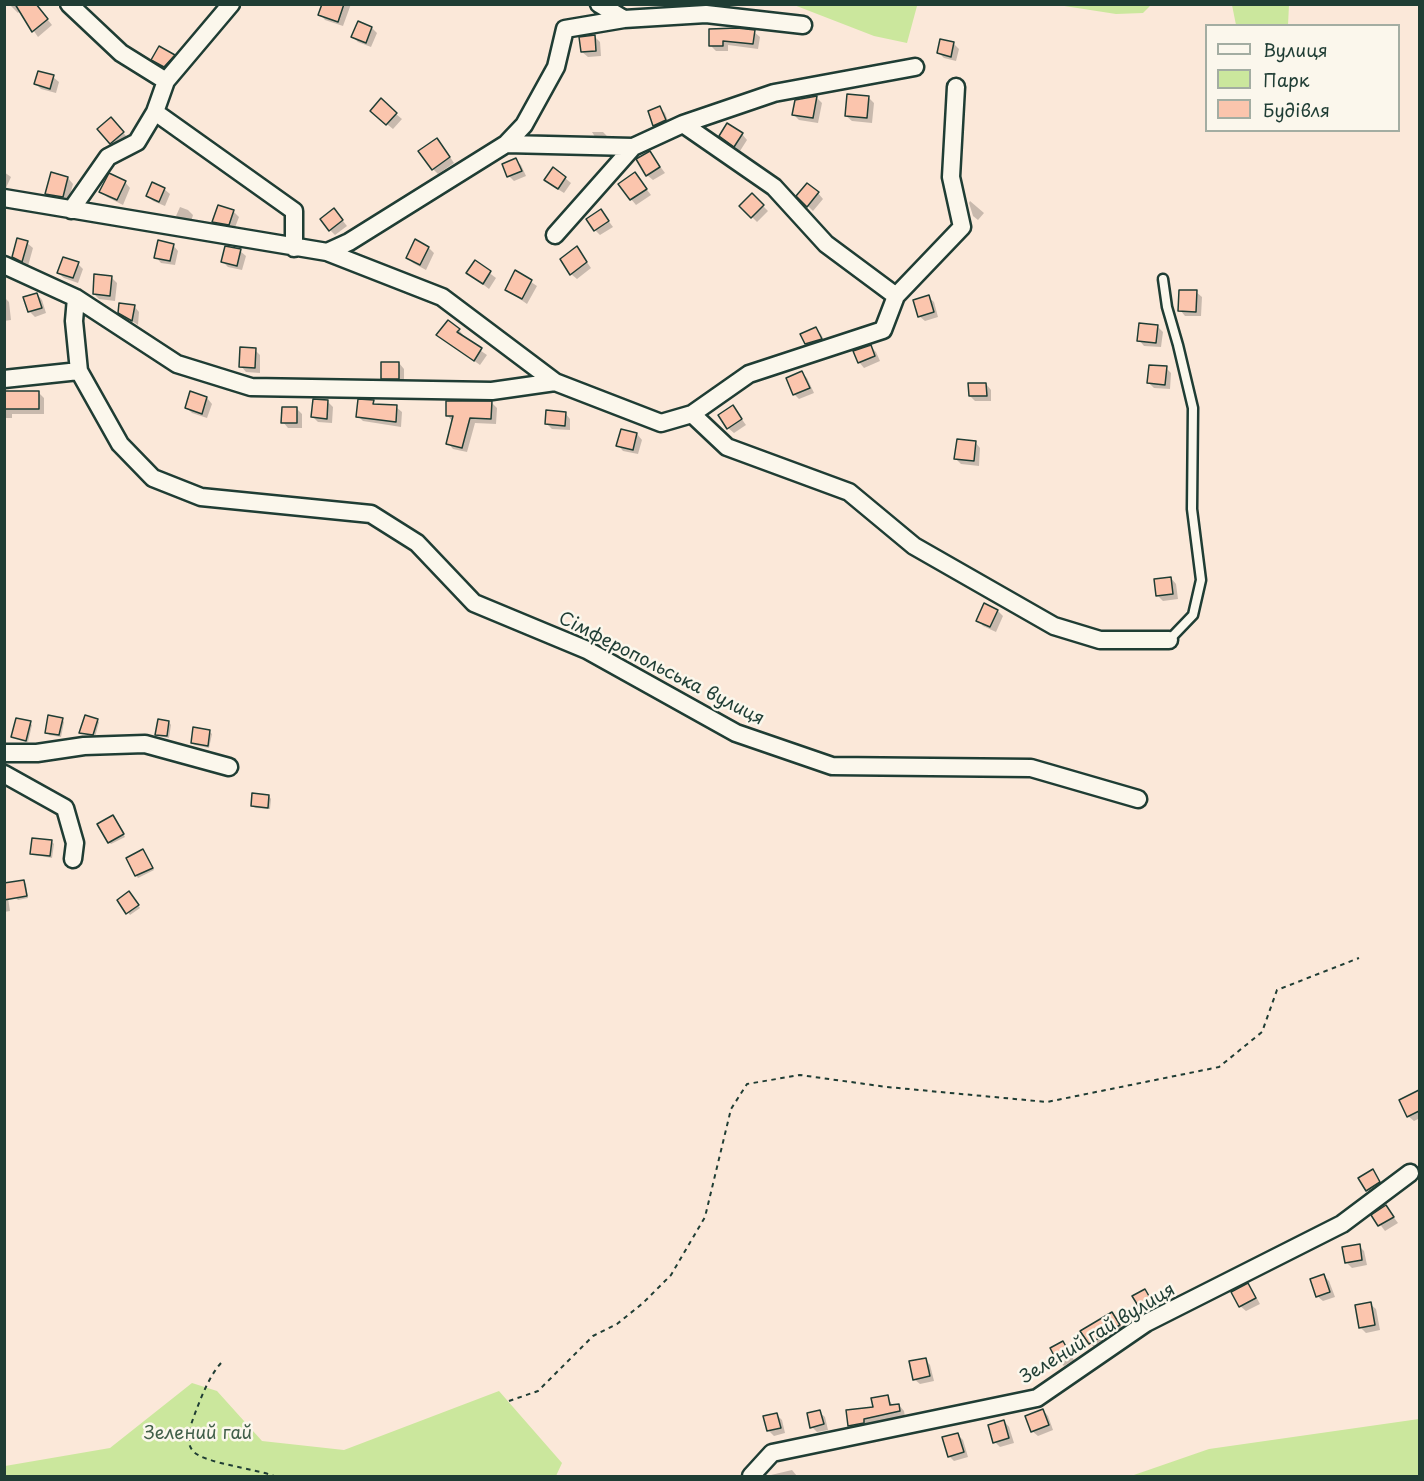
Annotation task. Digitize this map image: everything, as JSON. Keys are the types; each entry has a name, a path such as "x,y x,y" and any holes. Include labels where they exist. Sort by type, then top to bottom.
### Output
{"street":[{"path":"69,4 121,53 166,81"},
{"path":"71,210 108,157 137,142 155,112 166,81 231,4"},
{"path":"599,4 624,19"},
{"path":"327,252 349,242 506,144 524,125 556,67 565,29 624,19 706,14 803,25"},
{"path":"555,235 633,147 682,124 774,93 915,67"},
{"path":"4,198 327,252 442,297 555,382 661,423 692,414 749,374 883,330 896,296 962,227 951,177 956,87"},
{"path":"155,112 294,211 294,248"},
{"path":"682,124 774,187 826,244 896,296"},
{"path":"506,144 633,147"},
{"path":"4,265 76,298 177,364 251,387 492,391 555,382"},
{"name":"Сімферопольська вулиця","path":"76,298 74,321 79,371 120,444 153,478 201,497 370,514 417,543 474,603 587,650 736,733 832,766 1031,768 1138,799"},
{"path":"4,379 79,371"},
{"path":"692,414 727,447 849,492 914,546 1054,626 1100,640 1169,640"},
{"path":"4,753 37,753 84,746 145,744 229,768"},
{"path":"4,774 65,808 75,843 73,860"},
{"name":"Зелений гай вулиця","path":"751,1476 772,1454 1037,1398 1146,1323 1342,1224 1410,1173"}],"lane":[{"path":"1163,279 1167,307 1192,408 1192,509 1201,580 1193,615 1169,640"}],"path":[{"path":"508,1401 538,1391 593,1336 617,1324 643,1303 670,1275 705,1217 731,1109 747,1084 800,1075 1047,1102 1219,1067 1262,1032 1277,990 1359,958"},
{"path":"221,1363 212,1374 198,1406 189,1430 188,1441 194,1452 205,1457 274,1476"}],"green space":[{"path":"922,4 917,6 907,43 874,36 794,5 784,5"},
{"path":"1058,5 1151,5 1143,13 1116,14"},
{"path":"1232,5 1289,5 1288,24 1236,24"},
{"name":"Зелений гай","path":"192,1383 217,1391 262,1441 344,1450 499,1391 562,1463 556,1476 5,1476 5,1466 110,1448"},
{"path":"1419,1419 1419,1476 1131,1476 1209,1449"}],"building":[{"path":"15,4 36,4 48,19 32,32"},
{"path":"322,4 344,4 338,22 318,15"},
{"path":"358,21 372,27 366,43 351,37"},
{"path":"709,29 755,30 753,44 723,41 723,46 709,46"},
{"path":"595,35 596,51 581,52 579,37"},
{"path":"940,39 954,42 951,57 937,53"},
{"path":"159,46 175,55 164,67 151,60"},
{"path":"38,71 54,75 50,89 34,84"},
{"path":"847,94 869,96 867,118 845,116"},
{"path":"817,96 813,118 792,115 795,100"},
{"path":"381,98 397,113 386,125 370,111"},
{"path":"660,106 666,120 653,126 648,111"},
{"path":"111,117 124,132 110,144 97,129"},
{"path":"727,123 743,133 734,147 719,136"},
{"path":"437,138 450,157 432,170 418,151"},
{"path":"650,151 660,167 646,176 636,159"},
{"path":"516,158 522,171 507,177 502,164"},
{"path":"553,167 566,177 558,189 544,180"},
{"path":"51,172 68,177 63,197 45,194"},
{"path":"635,172 647,189 630,200 618,184"},
{"path":"109,173 126,181 117,200 99,192"},
{"path":"152,182 165,188 159,202 146,196"},
{"path":"807,183 819,192 807,207 796,196"},
{"path":"752,193 764,205 751,218 739,206"},
{"path":"218,205 234,210 229,225 212,222"},
{"path":"334,208 343,220 329,231 320,219"},
{"path":"601,209 609,221 594,231 586,219"},
{"path":"17,238 28,241 22,262 12,257"},
{"path":"415,239 429,247 420,265 406,258"},
{"path":"158,240 174,244 170,261 154,258"},
{"path":"225,246 241,249 237,266 221,262"},
{"path":"577,246 587,262 570,275 560,259"},
{"path":"63,257 79,262 73,278 57,273"},
{"path":"475,260 491,271 483,284 466,273"},
{"path":"515,270 532,280 522,299 505,290"},
{"path":"94,274 112,276 110,296 93,294"},
{"path":"1179,290 1197,290 1196,312 1178,311"},
{"path":"37,293 42,308 28,312 23,297"},
{"path":"929,295 934,312 918,317 913,300"},
{"path":"119,303 135,305 132,321 118,313"},
{"path":"448,320 460,329 457,332 482,348 474,361 436,335"},
{"path":"1139,323 1158,325 1156,343 1137,341"},
{"path":"816,327 822,339 805,344 800,334"},
{"path":"871,345 875,356 858,363 853,351"},
{"path":"240,347 256,348 255,368 239,367"},
{"path":"381,362 399,362 399,379 381,379"},
{"path":"1149,365 1167,366 1165,385 1147,383"},
{"path":"802,371 810,388 793,395 786,378"},
{"path":"968,383 986,383 987,396 969,396"},
{"path":"4,391 39,391 39,409 4,409"},
{"path":"190,391 207,397 202,414 185,408"},
{"path":"313,399 328,400 327,419 311,417"},
{"path":"358,399 374,400 373,404 397,405 396,422 356,417"},
{"path":"446,401 492,401 491,419 470,418 462,448 446,444 453,416 446,416"},
{"path":"733,405 742,419 727,429 718,415"},
{"path":"282,407 297,407 297,423 281,423"},
{"path":"546,410 566,412 565,426 545,424"},
{"path":"621,429 637,433 633,450 616,446"},
{"path":"957,439 976,441 974,461 954,459"},
{"path":"1171,577 1173,594 1156,596 1154,579"},
{"path":"984,603 998,610 990,627 976,621"},
{"path":"48,715 63,718 59,735 45,733"},
{"path":"85,715 98,719 93,735 79,733"},
{"path":"16,718 31,721 26,741 11,737"},
{"path":"158,719 169,721 167,736 155,735"},
{"path":"193,727 210,730 208,746 191,743"},
{"path":"252,793 269,795 268,808 251,806"},
{"path":"113,815 124,834 108,843 97,824"},
{"path":"32,838 52,840 50,856 30,854"},
{"path":"143,849 153,868 135,876 126,858"},
{"path":"24,880 27,896 4,900 4,883"},
{"path":"129,891 139,905 126,914 117,900"},
{"path":"1419,1090 1419,1111 1407,1117 1399,1100"},
{"path":"1373,1169 1380,1182 1366,1191 1358,1178"},
{"path":"1386,1205 1394,1217 1378,1226 1371,1215"},
{"path":"1360,1244 1362,1260 1345,1263 1342,1247"},
{"path":"1324,1274 1330,1292 1316,1297 1310,1279"},
{"path":"1248,1283 1256,1298 1239,1307 1231,1292"},
{"path":"1145,1289 1154,1305 1142,1312 1132,1296"},
{"path":"1371,1302 1375,1325 1359,1328 1355,1305"},
{"path":"1112,1312 1120,1325 1089,1344 1080,1331"},
{"path":"1063,1341 1070,1354 1057,1361 1050,1348"},
{"path":"926,1358 930,1376 913,1380 909,1361"},
{"path":"888,1395 890,1405 899,1404 900,1411 864,1419 864,1423 848,1426 846,1410 873,1407 871,1398"},
{"path":"1043,1409 1049,1425 1031,1432 1025,1416"},
{"path":"820,1410 824,1424 810,1428 807,1413"},
{"path":"777,1413 781,1428 767,1431 763,1416"},
{"path":"1004,1420 1009,1438 993,1443 988,1425"},
{"path":"958,1433 964,1452 948,1457 942,1437"}]}
